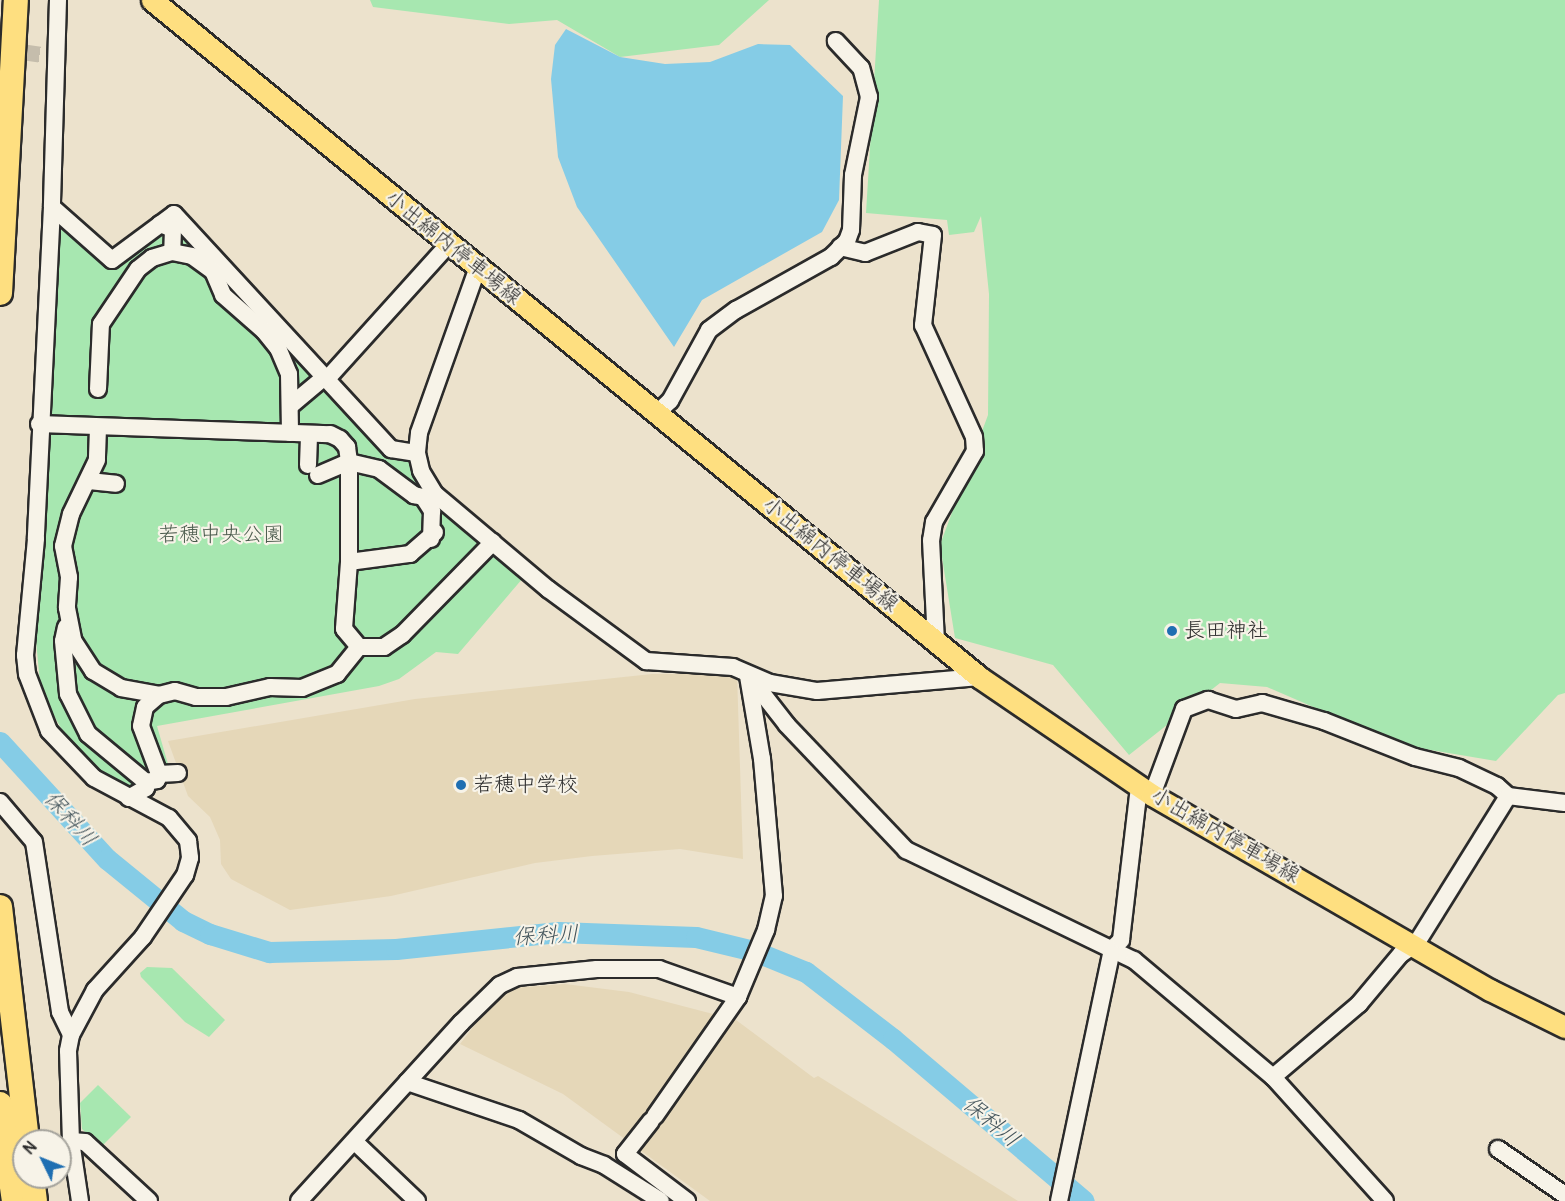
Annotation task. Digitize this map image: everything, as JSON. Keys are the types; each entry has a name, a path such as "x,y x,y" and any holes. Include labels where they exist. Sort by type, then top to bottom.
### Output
{"highway":[{"path":"0,293 16,0"},
{"path":"0,906 26,1129"},
{"path":"0,1104 14,1201"}],"main road":[{"name":"小出綿内停車場線","path":"152,0 979,677 1145,790 1416,944 1490,990 1565,1027"}],"street":[{"path":"58,0 49,55 52,207 39,424 36,539 25,655 27,674 49,731 94,778 169,818 181,829 188,842 190,858 186,874 143,937 95,990 71,1035 68,1051 71,1129"},
{"path":"657,413 670,401 709,330 840,247 851,230 853,175 869,97 861,68 836,41"},
{"path":"52,207 112,260 173,227"},
{"path":"172,252 173,227"},
{"path":"173,227 391,448 417,453"},
{"path":"840,247 865,253 918,232 933,235 923,325 974,437 975,452 934,522 931,540 936,642"},
{"path":"290,406 324,379 449,244"},
{"path":"98,389 102,324 138,269 152,258 172,252 192,256 213,271 223,295 264,331 278,348 289,374 290,433"},
{"path":"478,267 427,408 417,453 421,471 435,495 572,609 646,661 733,667 748,675 817,691 979,677"},
{"path":"39,424 98,428 290,433 340,439 347,447 349,462 349,562 344,629 359,647"},
{"path":"98,428 97,460 89,482 71,514 63,546 69,577 69,618 73,640 93,671 121,688 159,695 175,691 226,697 270,687 302,688 337,674 359,647"},
{"path":"309,434 313,470 349,462 379,469 414,495 423,497 432,511 431,539"},
{"path":"89,482 116,484"},
{"path":"349,562 410,554 431,539 450,507"},
{"path":"359,647 384,647 402,635 493,542"},
{"path":"69,618 63,641 68,694 88,734 153,778"},
{"path":"687,1201 626,1154 738,997 766,930 774,896 772,855 748,675"},
{"path":"748,675 787,724 906,850 1134,960 1273,1077 1384,1201"},
{"path":"153,778 141,726 145,707 159,695"},
{"path":"1059,1201 1112,949 1121,940 1145,790 1184,709 1208,700 1236,709 1262,703 1324,721 1373,743 1459,768 1497,786 1508,796 1565,803"},
{"path":"129,798 146,788 153,778 177,773"},
{"path":"1273,1077 1359,1004 1401,954 1416,944 1508,796"},
{"path":"0,802 34,842 60,1012 71,1035"},
{"path":"299,1201 477,1008 500,985 517,977 597,969 659,969 738,997"},
{"path":"407,1082 519,1120 581,1156 604,1165 661,1201"},
{"path":"72,1141 85,1142 149,1201"},
{"path":"354,1141 417,1201"},
{"path":"72,1148 80,1201"},
{"path":"1498,1149 1565,1195"}],"shaded area":[{"name":"若穂中学校","path":"652,674 737,674 743,859 680,849 592,856 535,863 391,896 290,910 231,879 221,864 220,840 210,817 188,796 168,741 415,699"},
{"path":"565,984 629,992 736,1020 814,1078 818,1076 1018,1201 710,1201 563,1094 460,1044 490,1005 513,988"}],"green space":[{"path":"370,0 769,0 719,45 620,57 557,20 509,24 373,7"},
{"path":"879,0 1565,0 1565,693 1558,695 1496,761 1401,745 1267,687 1220,683 1129,755 1053,665 955,638 940,545 988,415 989,294 981,216 974,232 949,235 947,220 866,213"},
{"name":"若穂中央公園","path":"173,223 377,444 392,458 410,458 523,578 458,654 436,652 399,679 379,686 157,726 172,778 132,788 92,765 62,730 41,693 36,641 51,431 59,225 113,267"},
{"path":"147,967 172,968 225,1020 209,1037 185,1022 141,977 140,973"},
{"path":"98,1085 131,1117 101,1147 82,1129 80,1103"}],"water":[{"path":"566,29 620,57 665,64 710,62 758,44 790,45 843,96 839,200 822,232 702,300 674,347 577,207 558,157 551,79 555,45"}],"waterway":[{"name":"保科川","path":"0,742 107,859 183,921 210,934 269,952 396,949 558,932 696,937 754,951 806,972 893,1039 1084,1201"}],"tunnel":[{"path":"0,49 42,55"}],"place":[{"name":"長田神社","path":"1172,631"},
{"name":"若穂中学校","path":"461,785"}]}
